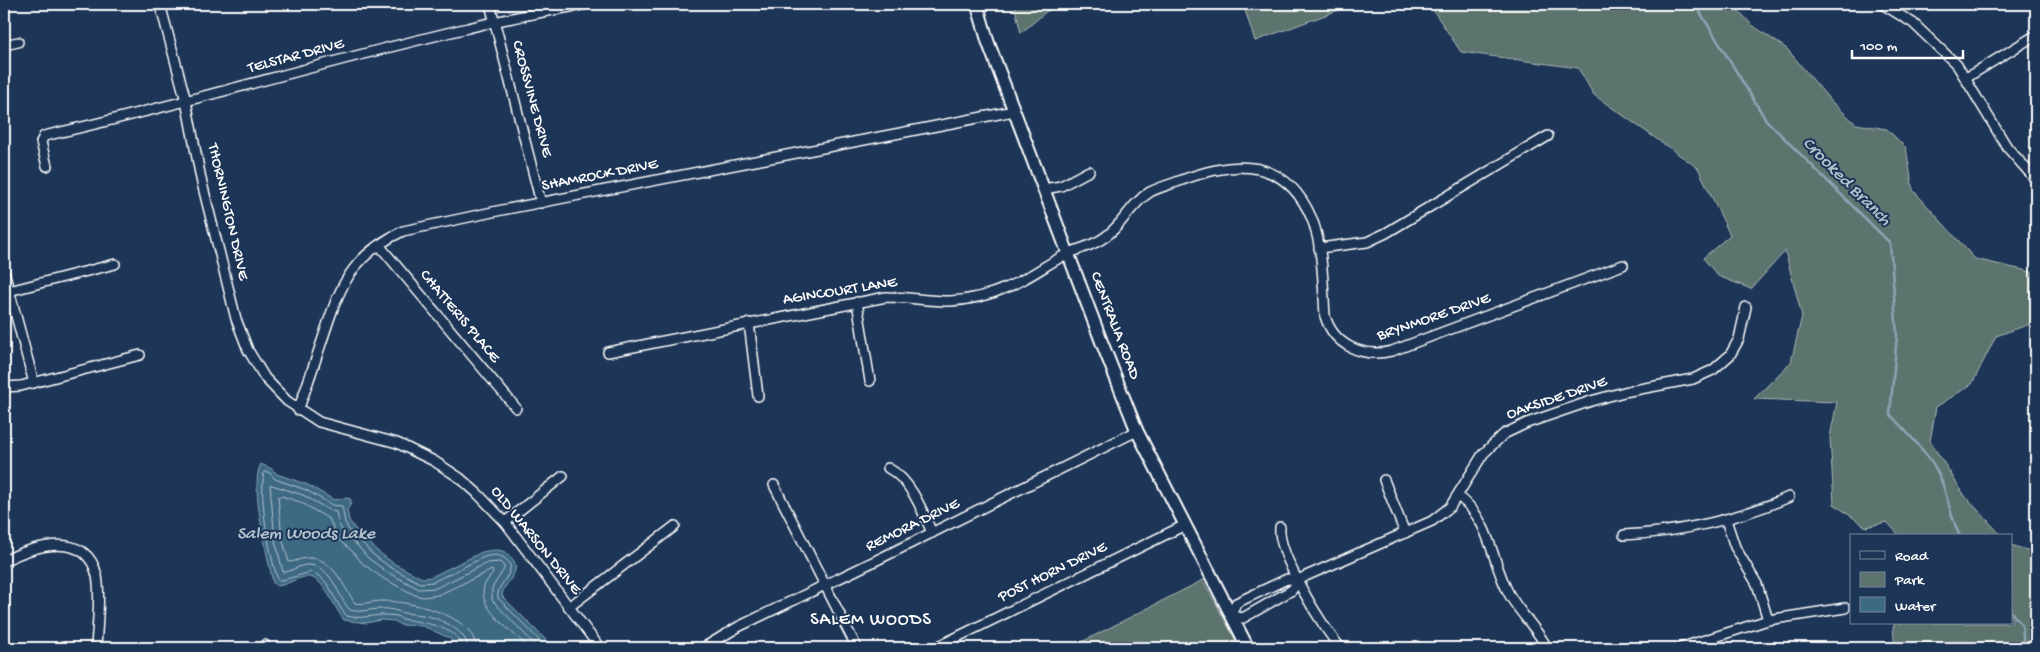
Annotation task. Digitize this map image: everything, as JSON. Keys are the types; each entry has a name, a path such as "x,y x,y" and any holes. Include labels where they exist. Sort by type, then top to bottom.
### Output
{"main road":[{"name":"CENTRALIA ROAD","path":"977,4 988,42 1137,430 1248,648"}],"street":[{"name":"THORNINGTON DRIVE","path":"160,4 186,101 204,188 241,335 265,378 275,390 298,410"},
{"name":"CROSSVINE DRIVE","path":"490,4 541,203"},
{"name":"TELSTAR DRIVE","path":"47,166 41,142 44,136 419,40 495,22 587,4"},
{"path":"1882,4 1913,23 1957,65 2006,147 2036,180"},
{"path":"1966,78 2036,35"},
{"path":"4,45 18,42"},
{"name":"SHAMROCK DRIVE","path":"298,410 341,286 358,263 379,245 396,234 418,226 1014,111"},
{"path":"1319,248 1367,242 1386,233 1548,136"},
{"name":"BRYNMORE DRIVE","path":"1069,253 1089,247 1107,236 1136,202 1151,192 1204,172 1240,166 1272,173 1291,186 1304,202 1312,220 1319,248 1325,316 1328,326 1342,343 1369,354 1381,354 1392,351 1623,265"},
{"path":"1044,189 1061,186 1089,170"},
{"name":"CHATTERIS PLACE","path":"379,245 516,408"},
{"name":"AGINCOURT LANE","path":"608,352 858,302 902,297 950,301 979,297 1009,287 1069,253"},
{"path":"9,291 115,264"},
{"path":"4,271 34,383"},
{"path":"858,302 870,382"},
{"name":"OAKSIDE DRIVE","path":"1298,580 1292,590 1244,618 1231,616 1236,604 1287,579 1298,580 1432,521 1450,507 1483,454 1504,434 1527,423 1591,401 1624,392 1693,379 1713,370 1730,355 1739,339 1746,307"},
{"path":"748,323 758,396"},
{"path":"4,387 34,383 140,355"},
{"name":"OLD WARSON DRIVE","path":"298,410 319,422 397,443 434,461 477,493 505,522 600,648"},
{"name":"REMORA DRIVE","path":"703,648 738,627 932,533 1137,430"},
{"path":"888,468 904,481 922,510 932,533"},
{"path":"505,522 563,476"},
{"path":"1384,480 1405,532"},
{"path":"774,485 857,648"},
{"path":"1458,496 1472,508 1484,526 1502,580 1510,595 1534,626 1547,648"},
{"path":"1624,535 1672,531 1726,520 1789,497"},
{"path":"1726,520 1735,547 1757,584 1768,620"},
{"name":"POST HORN DRIVE","path":"934,648 1185,524"},
{"path":"569,608 675,526"},
{"path":"1280,528 1281,544 1298,580 1327,630 1341,648"},
{"path":"4,561 30,549 61,544 71,546 84,554 94,567 98,581 96,648"},
{"path":"1680,648 1768,620 1844,608"}],"green space":[{"path":"1016,4 1070,4 1047,11 1021,33 1015,8"},
{"path":"1243,4 1355,4 1255,41"},
{"path":"1429,4 1738,4 1737,9 1752,25 1787,49 1830,100 1856,124 1887,129 1906,148 1913,190 1975,259 2036,273 2036,322 1996,336 1972,384 1936,407 1930,441 1965,496 2000,534 1898,534 1887,522 1866,527 1834,504 1830,437 1837,402 1754,399 1791,362 1802,316 1785,251 1751,289 1718,276 1703,258 1730,235 1698,168 1594,95 1578,68 1461,52"},
{"path":"2012,545 2036,553 2036,648 1895,648 1893,628 1895,624 2012,624"},
{"path":"1203,580 1240,648 1070,648"}],"water":[{"name":"Salem Woods Lake","path":"261,464 272,469 277,474 308,485 334,500 349,498 351,504 347,510 349,520 355,529 376,550 393,563 422,578 431,577 482,552 496,550 505,552 516,566 502,596 554,648 459,648 449,638 423,626 400,625 395,621 381,620 366,623 344,620 324,588 313,578 303,577 277,586 273,583 258,504 258,474"}],"waterway":[{"name":"Crooked Branch","path":"1695,4 1766,120 1890,243 1897,335 1890,414 1918,444 1938,472 1959,534"},
{"name":"Crooked Branch","path":"2012,613 2022,625 2024,648"}],"district":[{"name":"SALEM WOODS","path":"871,620"}]}
